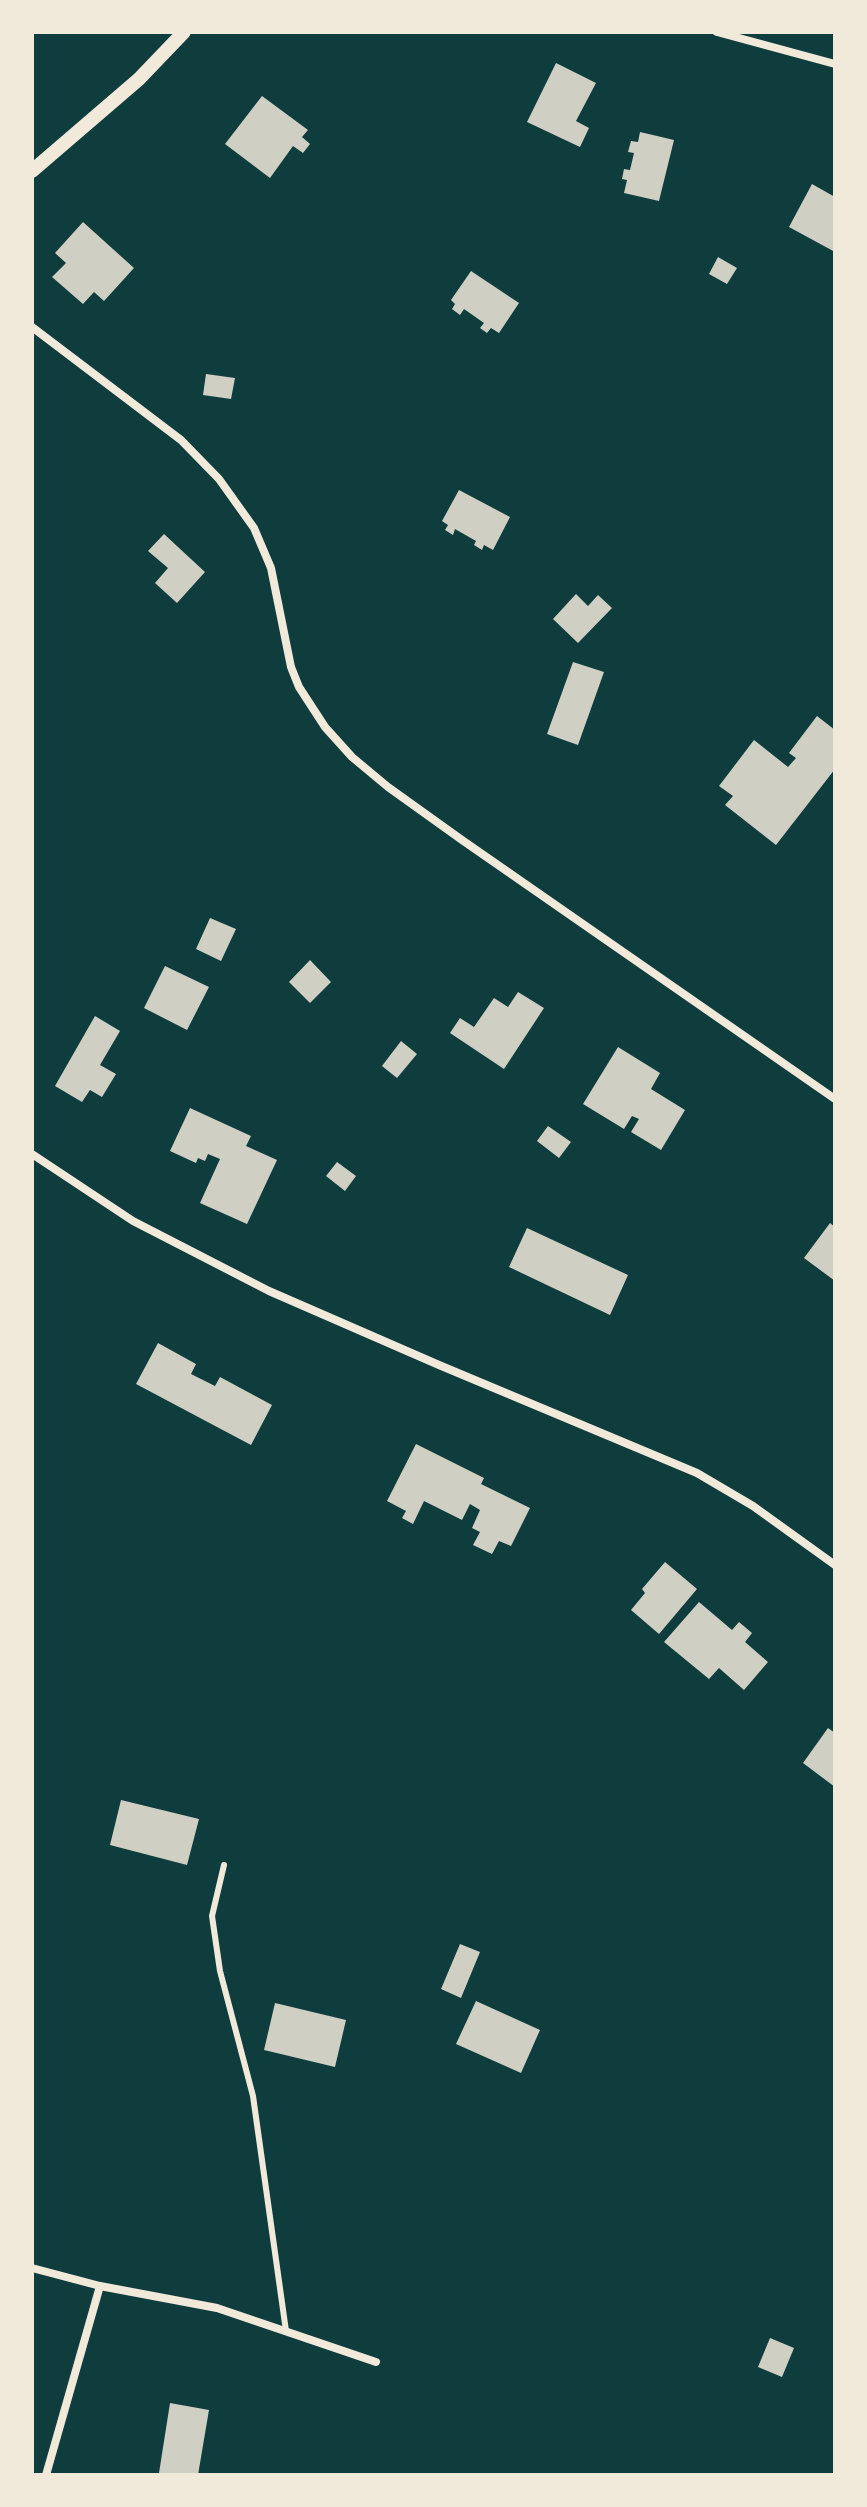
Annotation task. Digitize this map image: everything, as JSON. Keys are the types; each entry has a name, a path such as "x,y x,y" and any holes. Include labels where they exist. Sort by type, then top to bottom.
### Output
{"street":[{"path":"32,171 139,79 184,32"},
{"path":"717,32 835,64"},
{"path":"32,327 181,440 219,479 254,528 271,568 291,667 299,687 317,717 352,757 462,840 835,1099"},
{"path":"32,1154 133,1221 269,1291 697,1473 753,1506 835,1565"},
{"path":"32,2268 100,2286 193,2302 376,2362"},
{"path":"46,2475 100,2286"}],"lane":[{"path":"224,1865 212,1916 220,1971 253,2096 286,2331"}],"building":[{"path":"556,63 596,83 576,121 589,128 580,147 527,122"},
{"path":"262,96 308,130 302,137 310,144 303,153 293,146 270,178 225,144"},
{"path":"640,132 674,140 659,201 624,193 627,180 622,179 624,169 630,170 634,153 628,152 631,141 638,142"},
{"path":"812,184 835,197 835,252 789,227"},
{"path":"83,222 134,268 104,301 94,292 83,304 52,277 66,263 55,253"},
{"path":"718,257 737,268 727,284 709,274"},
{"path":"471,271 519,303 499,333 491,328 487,333 480,328 484,323 464,309 460,315 452,309 455,304 451,300"},
{"path":"206,374 235,378 231,399 203,395"},
{"path":"459,490 510,517 493,550 484,545 482,550 474,545 476,541 455,529 453,535 445,530 448,525 442,521"},
{"path":"164,534 205,572 177,603 155,583 168,568 148,551"},
{"path":"576,594 588,606 598,595 612,608 578,643 553,619"},
{"path":"573,662 604,672 578,745 547,734"},
{"path":"817,716 835,730 835,769 776,845 725,805 733,796 719,786 754,740 788,767 796,758 789,753"},
{"path":"210,918 236,929 221,961 196,949"},
{"path":"310,960 331,982 310,1003 289,982"},
{"path":"165,966 209,987 187,1030 144,1008"},
{"path":"518,992 544,1008 504,1069 450,1033 460,1018 474,1027 494,998 508,1007"},
{"path":"95,1016 120,1031 100,1065 116,1074 102,1097 90,1090 82,1102 55,1086"},
{"path":"401,1041 417,1054 397,1078 382,1066"},
{"path":"618,1047 660,1073 651,1089 685,1110 661,1150 631,1132 639,1119 632,1116 624,1129 583,1104"},
{"path":"190,1108 251,1136 246,1146 277,1160 247,1224 200,1203 220,1159 208,1154 205,1161 198,1158 196,1163 170,1151"},
{"path":"548,1126 571,1142 559,1158 537,1141"},
{"path":"337,1162 356,1176 345,1191 326,1176"},
{"path":"830,1223 835,1227 835,1281 804,1258"},
{"path":"527,1228 628,1275 610,1315 509,1267"},
{"path":"158,1343 196,1364 191,1374 215,1386 220,1377 272,1405 251,1445 136,1384"},
{"path":"416,1444 484,1478 481,1484 530,1508 511,1546 499,1541 492,1554 473,1545 480,1532 472,1528 480,1510 470,1504 462,1520 424,1501 413,1524 402,1518 406,1511 387,1501"},
{"path":"665,1562 697,1589 659,1634 631,1610 645,1593 642,1589"},
{"path":"699,1602 732,1630 739,1622 752,1633 745,1642 768,1662 744,1690 719,1668 709,1679 664,1642"},
{"path":"828,1728 835,1733 835,1787 803,1763"},
{"path":"121,1800 199,1819 187,1865 110,1845"},
{"path":"460,1944 480,1952 461,1998 441,1989"},
{"path":"476,2001 540,2030 521,2073 456,2044"},
{"path":"275,2003 346,2020 335,2067 264,2050"},
{"path":"770,2338 794,2348 782,2377 758,2367"},
{"path":"170,2403 209,2410 198,2475 159,2473"}]}
